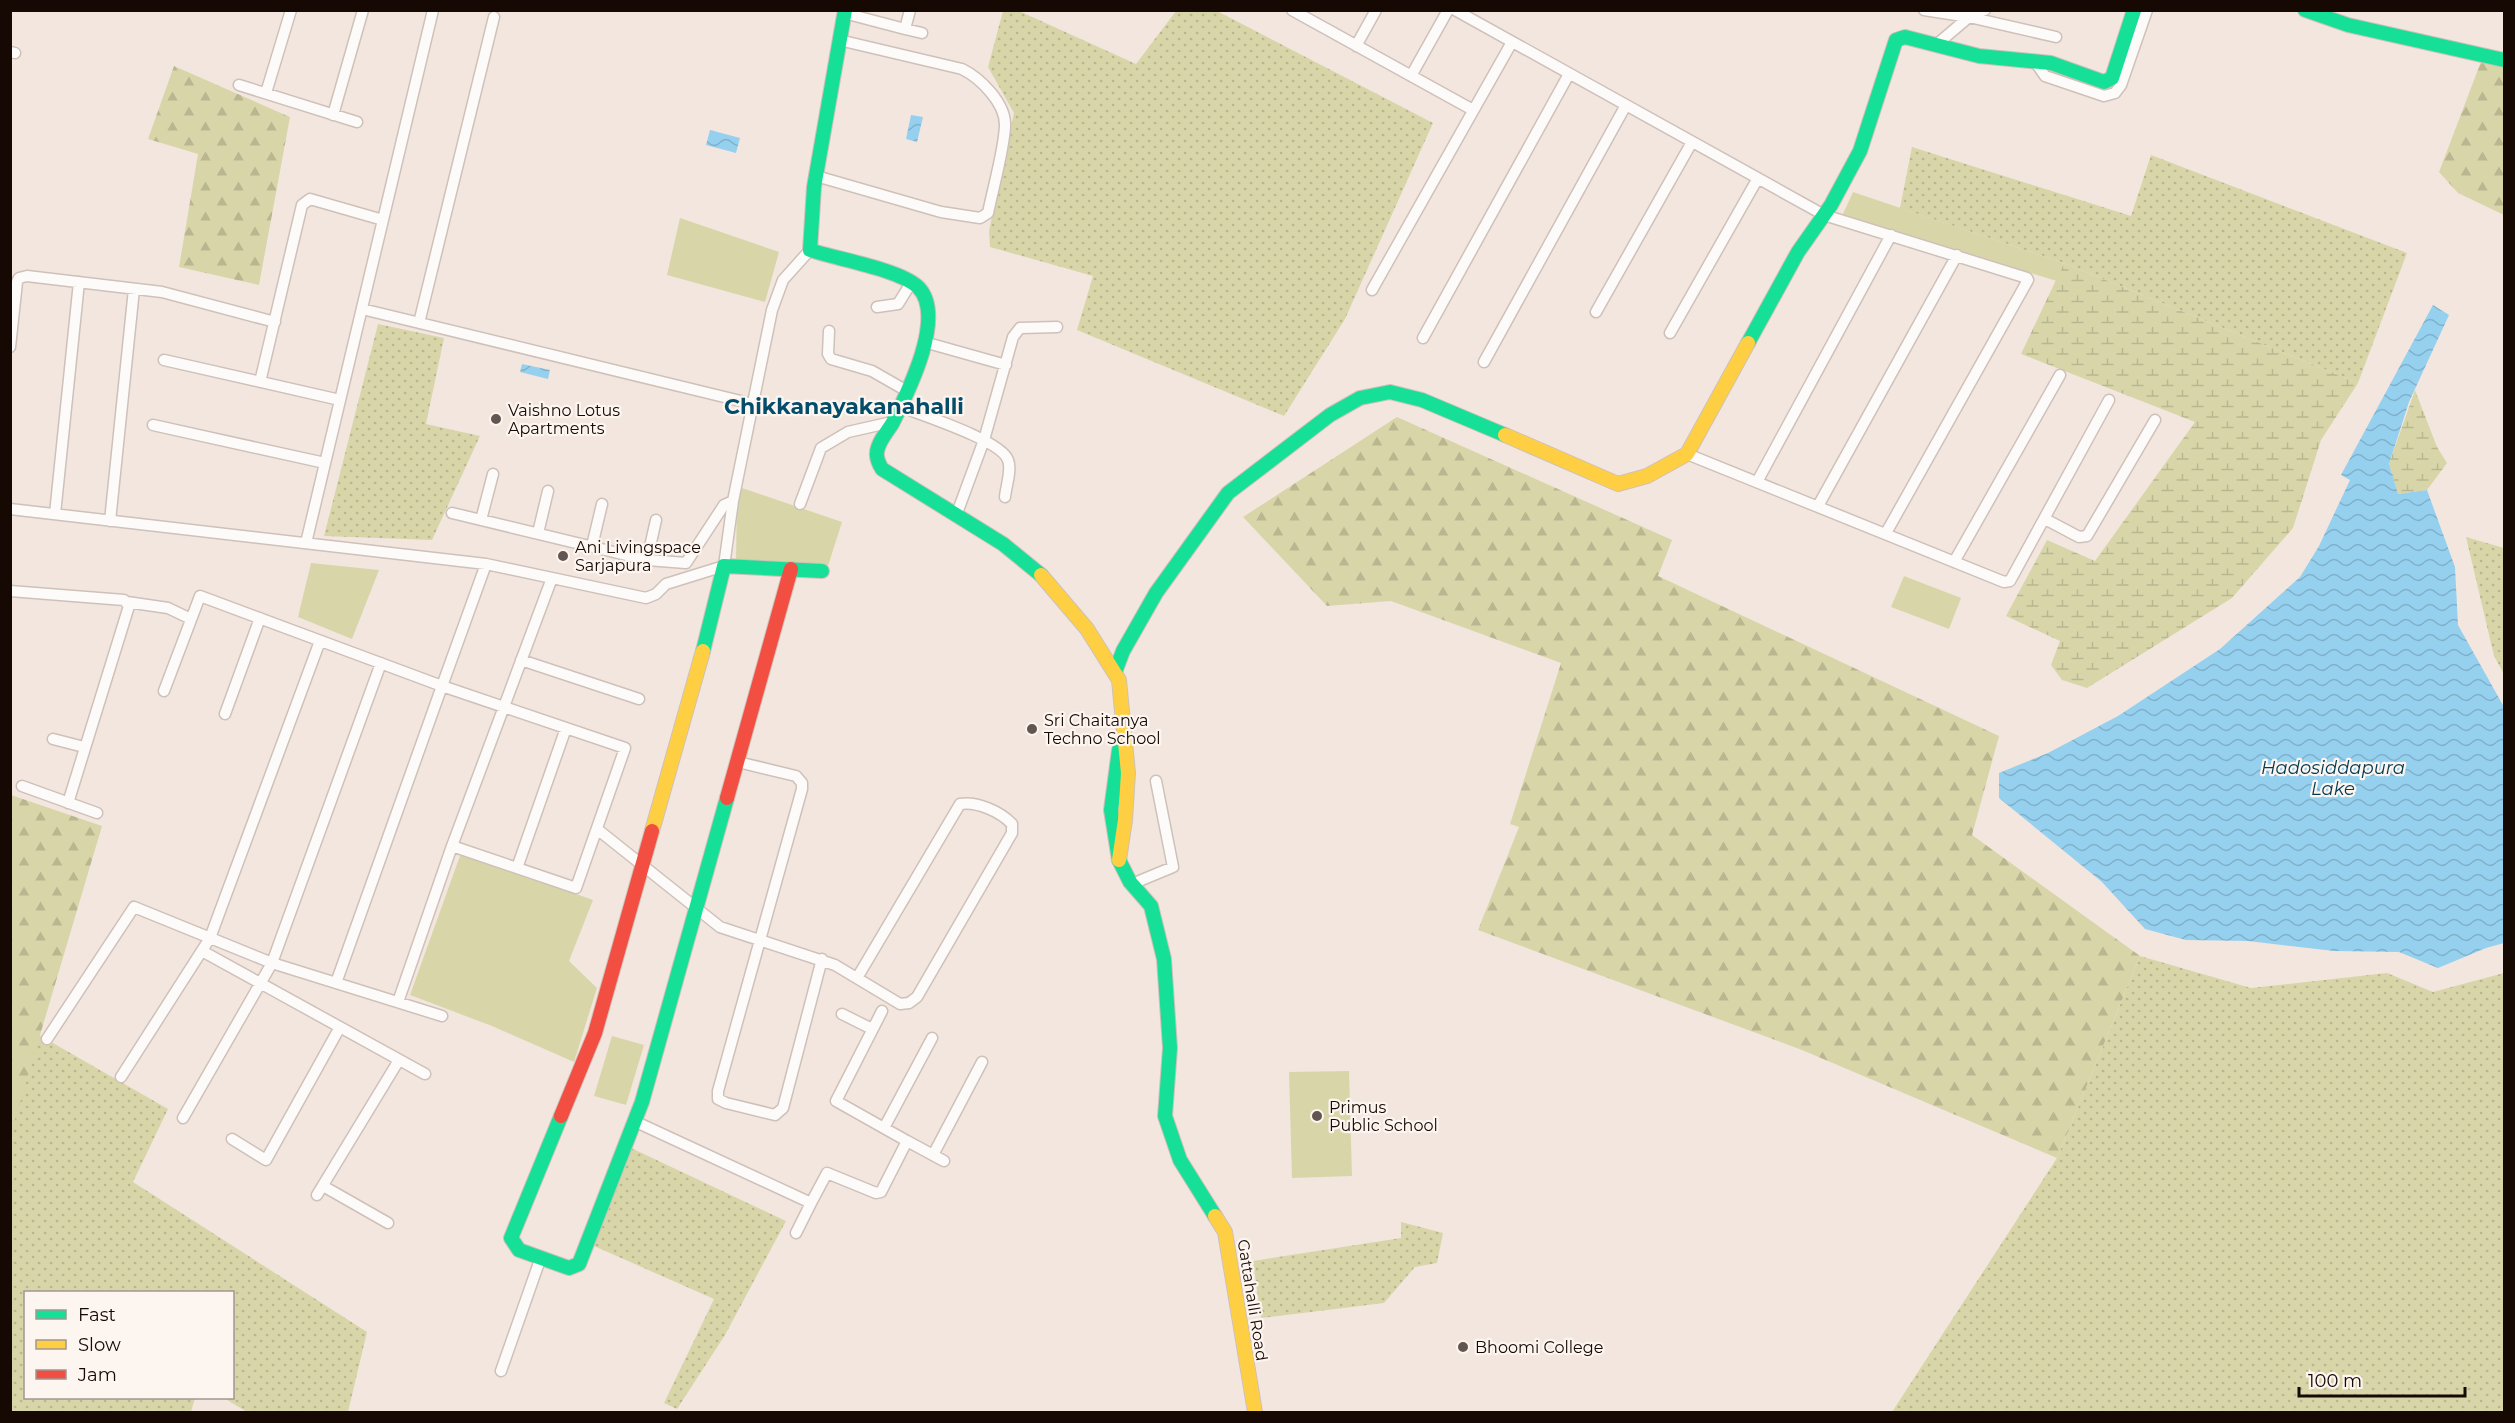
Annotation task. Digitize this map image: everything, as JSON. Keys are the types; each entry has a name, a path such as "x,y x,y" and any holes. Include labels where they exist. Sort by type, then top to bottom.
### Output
{"street":[{"path":"266,93 291,10"},
{"path":"333,115 363,10"},
{"path":"306,543 433,10"},
{"path":"905,29 910,10"},
{"path":"1356,46 1376,10"},
{"path":"1411,76 1448,10"},
{"path":"1455,10 1824,215 2024,275 2028,280 1886,533"},
{"path":"1924,10 1969,17 2056,37"},
{"path":"1935,45 1969,17 1985,10"},
{"path":"1114,672 1156,592 1228,493 1330,414 1360,398 1390,392 1422,400 1618,484 1647,476 1687,454 1798,252 1824,215 1860,151 1896,40 1905,37 1979,57 2051,63 2104,82 2112,78 2134,10"},
{"path":"2036,63 2045,76 2104,96 2115,93 2121,85 2147,10"},
{"path":"2305,10 2348,25 2505,60"},
{"path":"791,569 642,1102 579,1264 569,1268 519,1250 511,1238 595,1033 718,597 733,501 772,310 783,280 810,250 816,176 844,12 922,33"},
{"path":"1297,12 1473,110"},
{"path":"419,324 494,17"},
{"path":"816,176 941,212 980,218 988,213 1005,125 1000,107 979,80 970,73 962,69 839,40"},
{"path":"1372,290 1512,42"},
{"path":"1423,338 1569,74"},
{"path":"239,85 357,122"},
{"path":"1484,362 1626,105"},
{"path":"1596,312 1692,142"},
{"path":"1670,333 1758,178"},
{"path":"260,382 302,205 310,199 383,220"},
{"path":"1757,482 1891,235"},
{"path":"810,250 900,277 911,283 897,304 877,307"},
{"path":"1818,506 1957,255"},
{"path":"11,344 19,278 27,276 162,292 274,322"},
{"path":"55,514 80,282"},
{"name":"Gattahalli Road","path":"911,283 927,297 929,318 913,380 877,448 878,462 882,469 996,539 1042,575 1086,627 1119,680 1128,773 1125,820 1119,860 1132,884 1151,906 1164,959 1170,1048 1165,1116 1180,1160 1225,1232 1255,1413"},
{"path":"110,520 134,289"},
{"path":"362,309 753,404"},
{"path":"956,516 984,440 1013,337 1020,328 1057,327"},
{"path":"829,331 828,354 831,359 872,371 907,390"},
{"path":"924,342 1006,365"},
{"path":"164,360 340,400"},
{"path":"1954,562 2060,375"},
{"path":"1687,454 2004,582 2010,581 2109,400"},
{"path":"899,406 994,445 1008,459 1005,497"},
{"path":"2045,519 2079,537 2088,536 2154,420"},
{"path":"800,504 821,448 848,432 892,422"},
{"path":"153,425 326,462"},
{"path":"480,520 493,474"},
{"path":"538,532 548,491"},
{"path":"452,513 647,560 686,563 724,505 733,501"},
{"path":"592,546 602,504"},
{"path":"10,509 486,564 646,598 656,594 666,584 724,566 822,571"},
{"path":"647,560 656,520"},
{"path":"336,983 486,564"},
{"path":"398,1002 452,846 552,578"},
{"path":"10,591 124,600 127,603 168,608 191,619"},
{"path":"164,692 200,596 442,686 626,748 576,888 452,846"},
{"path":"68,803 129,606 127,603"},
{"path":"225,714 260,618"},
{"path":"121,1077 210,938 320,640"},
{"path":"520,660 639,699"},
{"path":"183,1118 272,963 381,663"},
{"path":"517,868 566,728"},
{"path":"53,739 84,747"},
{"path":"738,762 796,776 802,783 718,1091 718,1099 775,1115 783,1108 822,959"},
{"path":"1132,884 1173,867 1156,781"},
{"path":"22,786 97,813"},
{"path":"597,829 720,927 822,959 900,1004 909,1003 917,997 1012,833 1012,824 1004,815 967,802 960,804 857,978"},
{"path":"47,1039 134,907 272,963 442,1016"},
{"path":"202,951 425,1074"},
{"path":"882,1011 836,1101 944,1161"},
{"path":"842,1014 872,1029"},
{"path":"232,1139 266,1160 340,1027"},
{"path":"884,1128 932,1038"},
{"path":"388,1223 320,1191 399,1060"},
{"path":"933,1155 982,1062"},
{"path":"634,1121 811,1203"},
{"path":"796,1233 826,1173 876,1193 881,1192 908,1141"},
{"path":"501,1371 541,1257"}],"green space":[{"path":"1003,11 1019,11 1136,64 1176,11 1217,11 1433,123 1345,319 1284,416 1077,330 1093,276 990,247 989,231 1014,113 988,67"},
{"path":"2482,59 2504,64 2504,215 2458,193 2439,172"},
{"path":"174,66 290,117 259,285 179,267 198,154 148,139"},
{"path":"1912,147 2131,216 2151,155 2407,253 2358,383 2064,263 1900,208"},
{"path":"1853,192 2064,263 2057,281 1842,216"},
{"path":"680,218 779,252 765,302 667,275"},
{"path":"2064,263 2358,383 2321,440 2293,528 2232,598 2087,688 2062,680 2051,665 2060,641 2006,616 2047,540 2095,561 2195,422 2021,354"},
{"path":"378,324 444,338 426,424 480,436 432,540 324,536"},
{"path":"2415,390 2437,447 2447,463 2427,490 2398,494 2389,464"},
{"path":"1397,417 1672,540 1658,576 1999,736 1972,835 2140,956 2057,1158 1802,1050 1478,930 1519,827 1510,824 1561,663 1391,601 1327,606 1243,517"},
{"path":"742,488 842,522 828,566 736,560 737,495"},
{"path":"2466,537 2504,548 2504,674 2494,656"},
{"path":"311,563 379,570 352,639 298,617"},
{"path":"1904,576 1961,598 1949,629 1891,607"},
{"path":"10,795 102,826 11,1133"},
{"path":"461,853 593,900 569,961 597,988 574,1062 492,1026 410,995"},
{"path":"2140,956 2251,988 2387,973 2433,992 2504,973 2504,1412 1892,1412 2057,1158"},
{"path":"39,1035 168,1109 133,1182 367,1332 348,1412 247,1412 226,1399 234,1399 234,1291 24,1291 24,1399 195,1399 191,1412 11,1412 10,1133"},
{"path":"612,1036 644,1045 626,1105 594,1096"},
{"path":"1349,1071 1352,1176 1292,1178 1289,1072"},
{"path":"629,1147 786,1221 725,1335 677,1409 664,1403 714,1299 594,1246"},
{"path":"1401,1222 1443,1233 1437,1263 1415,1267 1384,1303 1261,1318 1253,1261 1401,1238"}],"water":[{"path":"911,115 923,117 917,142 906,139"},
{"path":"710,130 740,138 736,153 706,145"},
{"name":"Hadosiddapura Lake","path":"2433,305 2449,315 2409,402 2389,464 2398,494 2427,490 2455,567 2458,625 2504,707 2504,943 2438,968 2399,952 2334,951 2248,941 2186,940 2145,929 2102,882 1999,798 1999,773 2048,753 2118,716 2220,649 2300,577 2319,546 2350,480 2341,475"},
{"path":"522,364 550,370 548,379 520,372"}],"traffic: fast":[{"path":"845,10 814,187 810,250 882,270 909,281 918,287 926,300 928,316 922,355 899,411 879,445 878,461 882,469 1003,544 1041,575"},
{"path":"1748,343 1798,252 1831,205 1860,151 1896,40 1905,37 1979,56 2051,63 2104,82 2112,78 2134,10"},
{"path":"2305,10 2348,25 2504,60"},
{"path":"1115,672 1123,651 1156,593 1228,493 1330,415 1360,398 1390,392 1422,400 1505,435"},
{"path":"703,651 724,566 822,571"},
{"path":"1119,750 1111,810 1119,860 1130,882 1151,906 1164,959 1170,1048 1165,1116 1180,1160 1215,1216"},
{"path":"561,1116 511,1238 519,1250 569,1268 579,1264 642,1102 727,798"}],"traffic: slow":[{"path":"1505,435 1618,484 1647,476 1687,454 1748,343"},
{"path":"1041,575 1087,629 1119,680 1128,773 1125,820 1119,860"},
{"path":"652,831 703,651"},
{"path":"1215,1216 1225,1232 1255,1412"}],"traffic: jam":[{"path":"727,798 791,569"},
{"path":"561,1116 595,1033 652,831"}],"place":[{"name":"Vaishno Lotus Apartments","path":"496,419"},
{"name":"Ani Livingspace Sarjapura","path":"563,556"},
{"name":"Sri Chaitanya Techno School","path":"1032,729"},
{"name":"Primus Public School","path":"1317,1116"},
{"name":"Bhoomi College","path":"1463,1347"}],"district":[{"name":"Chikkanayakanahalli","path":"844,406"}]}
